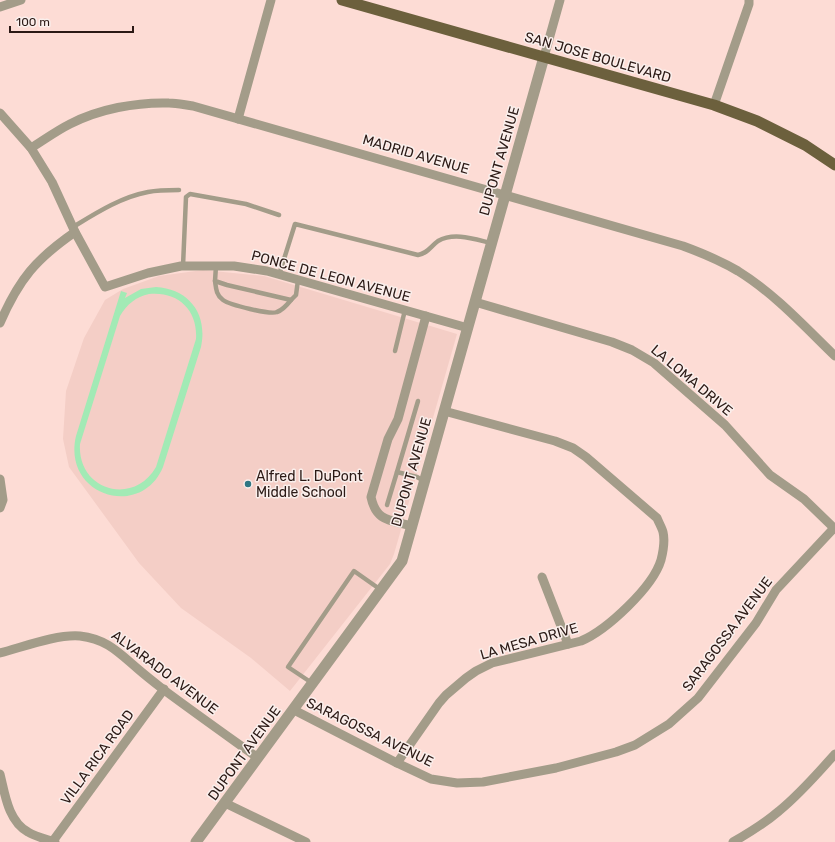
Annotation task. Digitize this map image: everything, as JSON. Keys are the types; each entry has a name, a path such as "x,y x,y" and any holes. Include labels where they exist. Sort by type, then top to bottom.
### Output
{"main road":[{"name":"SAN JOSE BOULEVARD","path":"344,0 714,105 757,121 805,145 835,165"}],"street":[{"path":"0,7 21,0"},
{"path":"238,119 271,0"},
{"path":"544,57 560,0"},
{"path":"714,105 748,4 748,0"},
{"name":"DUPONT AVENUE","path":"196,842 402,561 544,57"},
{"name":"MADRID AVENUE","path":"31,148 69,124 88,116 119,108 146,104 170,103 193,106 506,194 683,246 709,256 738,271 759,286 781,304 835,356"},
{"name":"PONCE DE LEON AVENUE","path":"0,113 31,148 52,182 74,229 105,287 148,273 183,266 234,266 298,280 468,328"},
{"path":"0,323 10,300 36,262 74,229"},
{"name":"LA LOMA DRIVE","path":"475,302 612,342 632,350 654,363 725,425 770,475 804,499 835,529"},
{"path":"412,526 386,519 378,515 373,507 371,497 388,439 398,419 426,316"},
{"name":"LA MESA DRIVE","path":"397,763 446,695 476,671 503,660 581,642 592,636 623,611 650,581 657,570 661,559 663,545 663,532 657,518 586,457 573,448 444,411"},
{"path":"0,479 3,500 0,508"},
{"name":"SARAGOSSA AVENUE","path":"294,710 431,779 457,783 483,782 556,768 616,752 636,745 669,724 698,698 756,623 776,590 835,529"},
{"path":"542,577 568,644"},
{"name":"ALVARADO AVENUE","path":"0,653 59,637 80,636 97,640 119,652 136,668 258,758"},
{"name":"VILLA RICA ROAD","path":"54,842 164,689"},
{"path":"733,842 779,812 804,788 835,754"},
{"path":"0,774 11,814 17,824 28,832 54,842"},
{"path":"225,803 306,842"}],"lane":[{"path":"74,229 114,204 134,196 153,191 179,190"},
{"path":"183,266 186,197 190,194 246,204 279,215"},
{"path":"279,275 295,224 318,228 418,255 424,254 437,242 446,238 463,236 492,243"},
{"path":"216,266 215,281 217,294 224,300 269,313 276,313 282,310 296,295 298,280"},
{"path":"215,281 242,289 291,300"},
{"path":"395,351 405,310"},
{"path":"387,505 418,401"},
{"path":"397,472 416,477 424,481"},
{"path":"313,684 288,667 354,571 382,590"}],"shaded area":[{"name":"Alfred L. DuPont Middle School","path":"203,270 264,276 457,334 390,564 290,691 251,658 181,608 139,563 69,467 63,439 66,391 84,338 105,300 123,289 159,276"}],"green space":[{"path":"156,287 168,289 187,298 194,305 202,324 201,347 163,467 152,483 138,493 122,496 106,494 92,486 81,474 75,457 76,436 121,291 127,293 125,298 141,289","holes":["149,294 159,294 177,299 190,311 194,319 196,339 156,467 146,479 134,487 121,489 108,488 97,482 87,473 81,460 80,444 120,316 136,299"]}],"place":[{"name":"Alfred L. DuPont Middle School","path":"248,484"}]}
